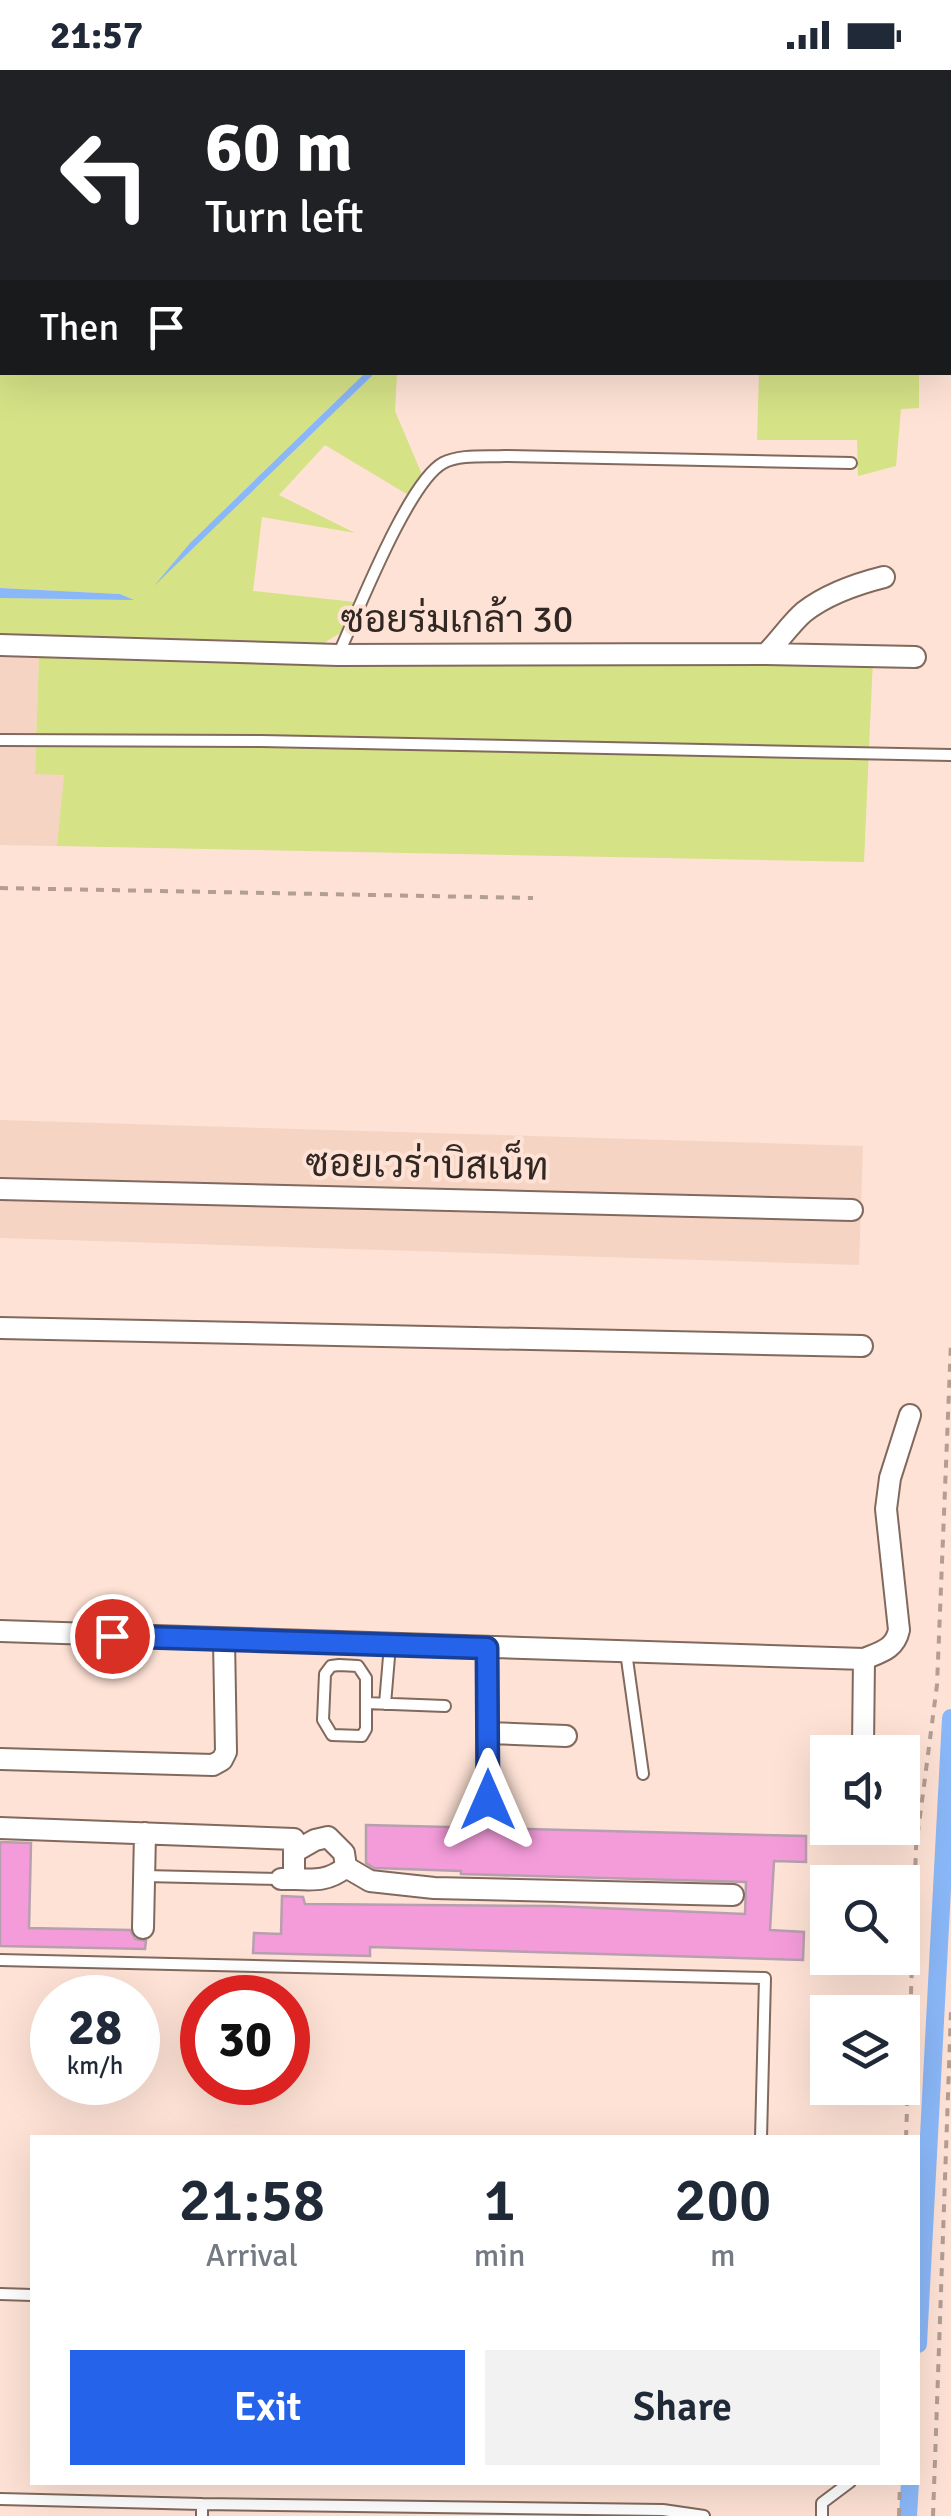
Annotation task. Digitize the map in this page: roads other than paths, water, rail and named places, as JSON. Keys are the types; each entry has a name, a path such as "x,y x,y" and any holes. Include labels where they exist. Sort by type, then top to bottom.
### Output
{"street":[{"path":"766,654 800,615 824,599 884,576"},
{"name":"ซอยร่มเกล้า 30","path":"0,646 338,655 915,656"},
{"name":"ซอยเวร่าบิสเน็ท","path":"0,1189 852,1210"},
{"path":"0,1328 862,1346"},
{"path":"0,1631 864,1659 887,1650 896,1642 900,1630 886,1509 890,1478 910,1415"},
{"path":"0,1759 213,1765 226,1752 224,1640"},
{"path":"487,1648 488,1800"},
{"path":"863,1735 864,1659"},
{"path":"488,1734 566,1736"},
{"path":"0,1828 145,1833 294,1846 328,1838 344,1852 346,1866 370,1881 434,1888 733,1895"},
{"path":"143,1928 145,1833"},
{"path":"294,1846 288,1879 322,1880 336,1876 346,1866"}],"lane":[{"path":"338,655 411,499 441,464 463,458 505,456 851,463"},
{"path":"0,740 262,741 951,756"},
{"path":"385,1704 390,1645"},
{"path":"626,1652 642,1774"},
{"path":"340,1665 362,1670 366,1678 366,1703 366,1729 362,1736 328,1732 324,1720 327,1669 340,1665"},
{"path":"366,1703 446,1706"},
{"path":"144,1876 288,1879"},
{"path":"0,1960 765,1978 761,2135"},
{"path":"0,2294 30,2296"},
{"path":"822,2516 822,2503 846,2485"},
{"path":"0,2499 202,2510 663,2510 704,2516"}],"water":[{"path":"363,375 373,375 154,586 190,543"},
{"path":"0,588 120,594 134,600 0,598"}],"waterway":[{"path":"920,2306 951,1718"},
{"path":"908,2516 910,2485"}]}
